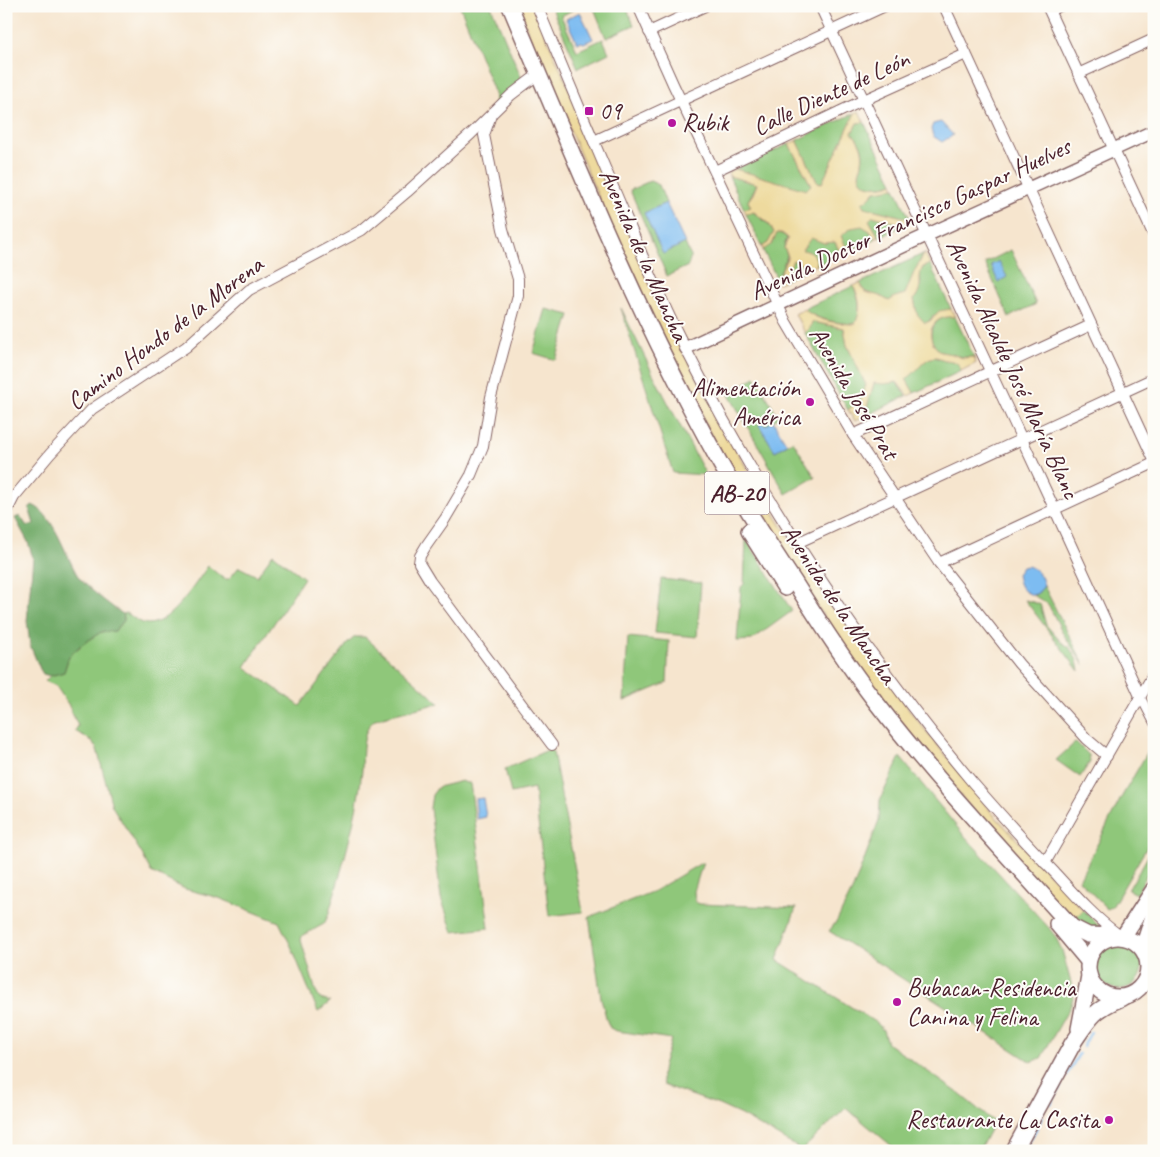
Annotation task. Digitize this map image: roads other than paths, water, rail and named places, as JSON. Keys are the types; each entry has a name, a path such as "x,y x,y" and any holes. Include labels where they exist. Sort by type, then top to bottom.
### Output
{"highway":[{"path":"1014,1151 1073,1043"}],"main road":[{"name":"Avenida de la Mancha","path":"501,6 628,306 661,374 712,470 764,556 818,636 878,719 973,833 1070,938 1088,961"},
{"name":"Avenida de la Mancha","path":"510,6 640,307 673,376 745,506 816,616 873,698 922,758 997,845 1072,927 1088,935 1120,937"},
{"path":"1120,937 1154,889"},
{"path":"1145,953 1145,941 1154,913"},
{"path":"1120,937 1132,940 1145,953 1148,961 1146,977 1138,990 1097,1011 1073,1043 1079,1030 1089,976 1088,961 1091,952 1098,944 1107,939 1120,937"},
{"path":"1089,976 1094,986 1110,997 1121,998 1130,995"}],"street":[{"name":"Avenida de la Mancha","path":"537,6 635,239 686,348 729,431 770,500 837,606 945,750 1045,863 1106,926 1120,937"},
{"name":"Avenida José Prat","path":"638,6 777,305 853,435 884,484 939,562 1019,664 1087,739 1107,756"},
{"path":"649,32 705,6"},
{"name":"Avenida Alcalde José María Blanc","path":"820,6 991,371 1140,696"},
{"path":"594,141 884,6"},
{"path":"939,562 1154,461 944,6"},
{"path":"1062,6 1048,9 1114,150 1151,221 1154,236"},
{"path":"1078,74 1154,39"},
{"name":"Calle Diente de León","path":"715,171 966,54"},
{"name":"Camino Hondo de la Morena","path":"6,513 14,497 50,454 92,409 186,347 249,290 362,230 407,192 511,95 532,79"},
{"path":"491,115 484,135 503,229 518,279 518,296 491,397 482,446 471,475 435,536 426,546 419,563 435,589 552,745"},
{"name":"Avenida Doctor Francisco Gaspar Huelves","path":"686,348 1154,131"},
{"path":"853,435 1091,325"},
{"path":"797,543 1154,378"},
{"path":"1045,863 1154,673"},
{"path":"1140,696 1154,723"}],"water":[{"path":"580,12 593,39 584,43 577,43 566,19"},
{"path":"941,122 953,135 942,142 933,136 931,129 933,124"},
{"path":"666,203 685,243 663,254 644,213"},
{"path":"999,261 1007,277 998,282 991,265"},
{"path":"773,421 787,444 775,451 759,425 762,422 765,426"},
{"path":"1028,566 1039,574 1044,586 1038,593 1033,595 1021,588 1017,574 1022,567"},
{"path":"483,798 486,817 477,819 475,799"}],"waterway":[{"path":"1083,1047 1091,1032"},
{"path":"1066,1076 1079,1054"},
{"path":"1051,1104 1061,1086"},
{"path":"1024,1151 1043,1117"}],"place":[{"name":"09","path":"589,111"},
{"name":"Rubik","path":"672,123"},
{"name":"Alimentación América","path":"810,402"},
{"name":"Bubacan-Residencia Canina y Felina","path":"897,1002"},
{"name":"Restaurante La Casita","path":"1109,1120"}]}
